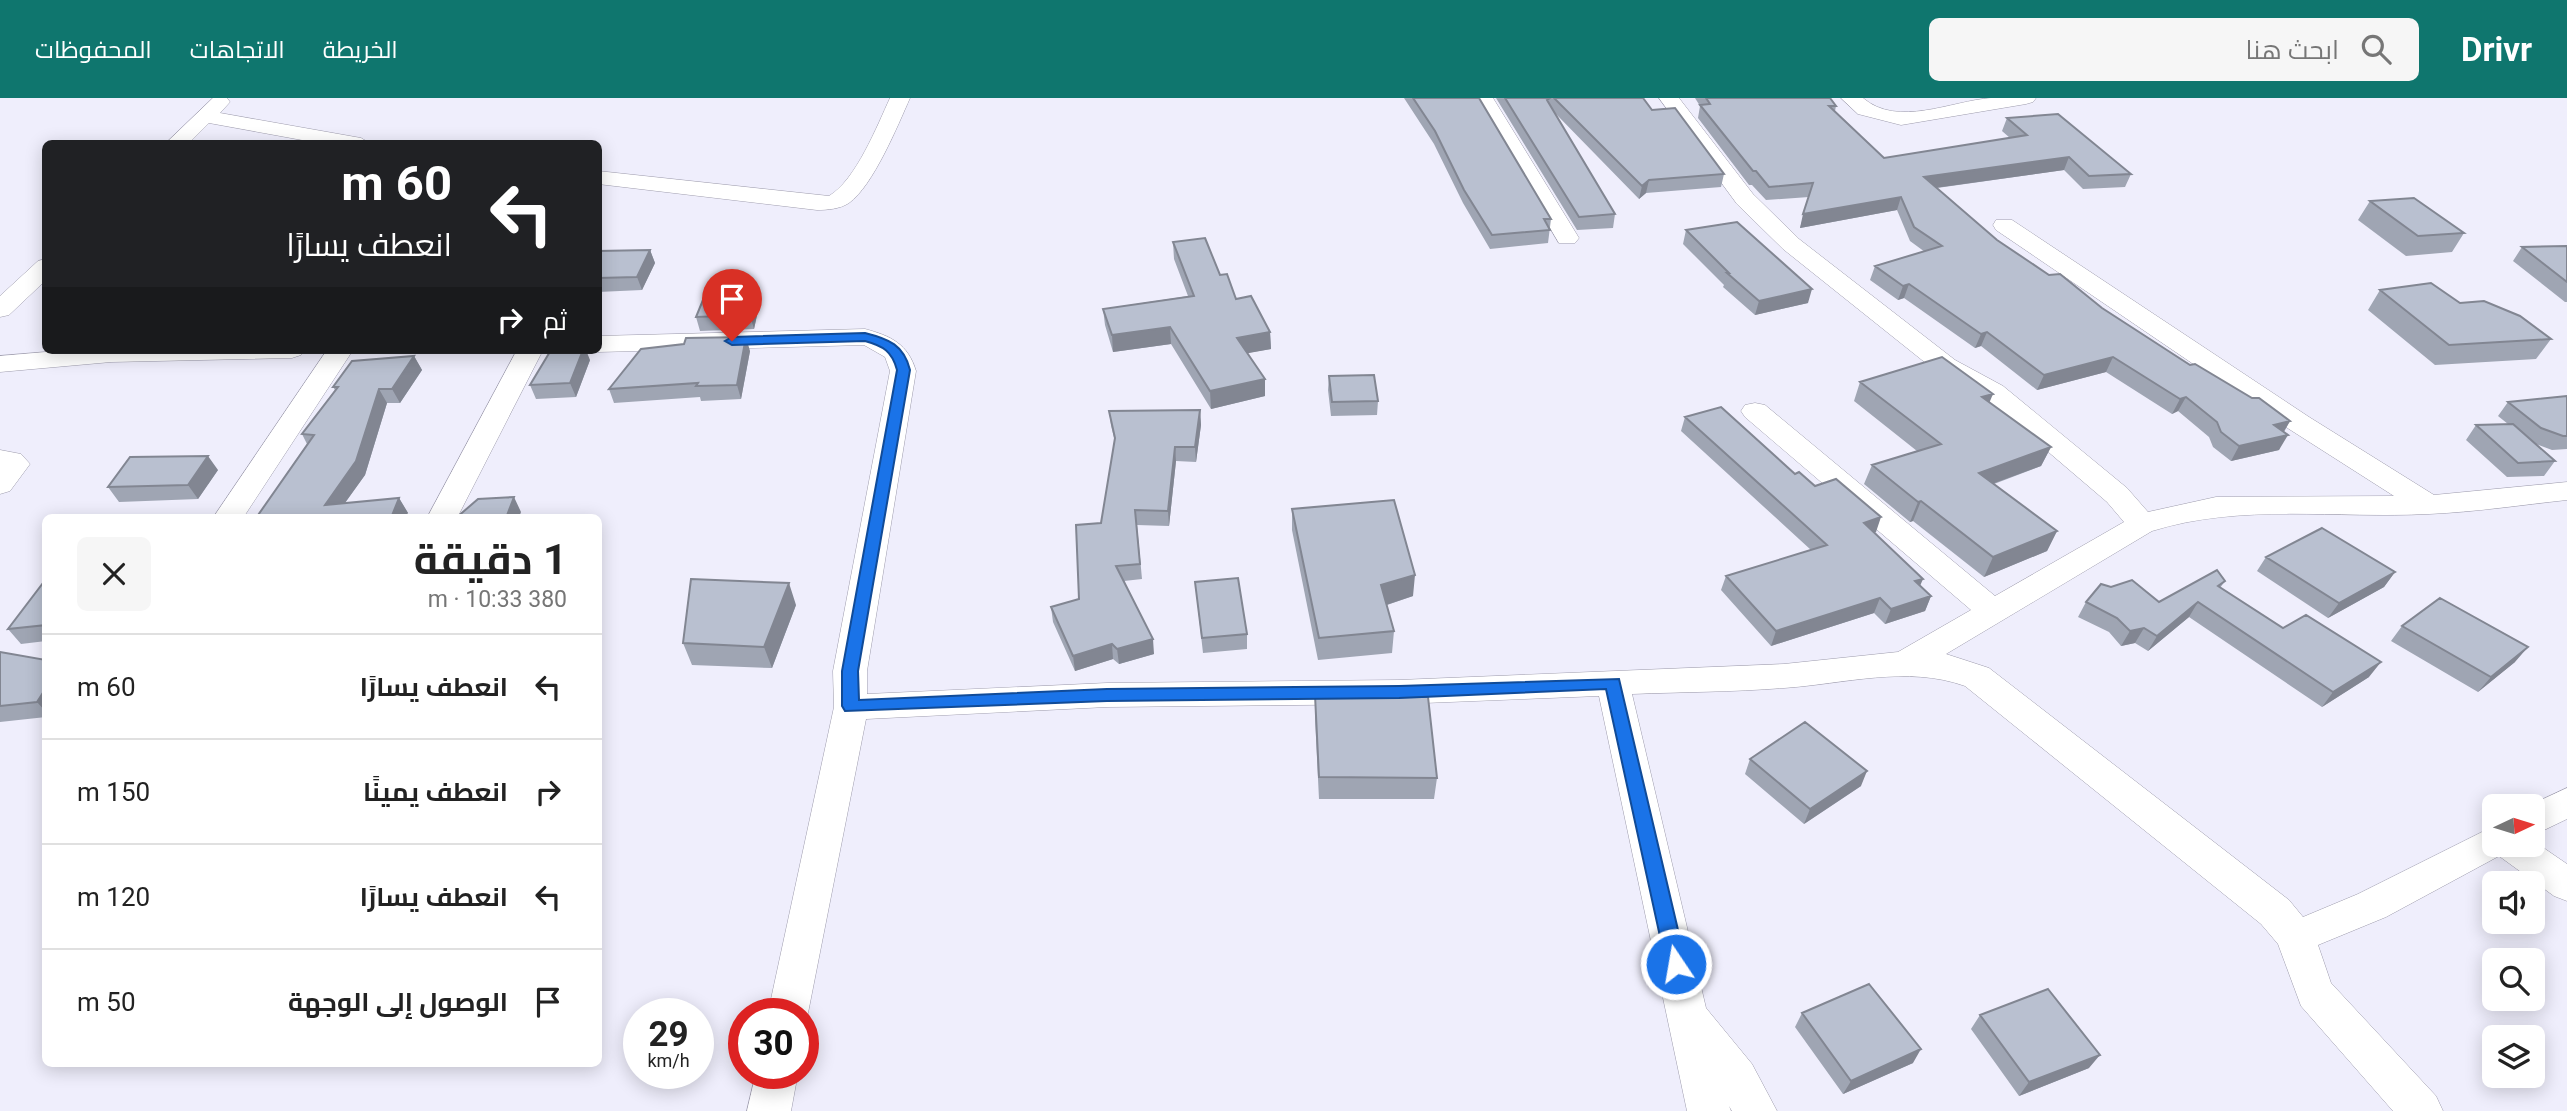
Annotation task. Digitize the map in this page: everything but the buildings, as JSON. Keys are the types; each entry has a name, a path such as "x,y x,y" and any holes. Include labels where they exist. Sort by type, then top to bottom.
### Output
{"street":[{"path":"178,140 225,98"},
{"path":"602,177 831,203 842,198 855,181 881,138 900,98"},
{"path":"1483,98 1567,238"},
{"path":"1669,98 1745,199 1791,244 1946,366 1994,392 2116,495 2142,524"},
{"path":"1851,98 1865,110 1901,118 2026,98"},
{"path":"205,116 338,140"},
{"path":"2004,225 2288,416 2429,505"},
{"path":"0,310 42,270"},
{"path":"602,344 865,337 888,344 900,356 903,370 850,671 851,706 791,998"},
{"path":"0,364 111,354"},
{"path":"231,514 337,354"},
{"path":"444,514 528,354"},
{"path":"1755,411 1992,611"},
{"path":"0,459 11,460 16,464 0,485"},
{"path":"1905,663 2142,524 2177,513 2216,506 2429,505 2567,491"},
{"path":"851,706 1107,695 1399,692 1784,676 1905,663 1943,665 1977,677 2275,912 2295,936 2315,993 2421,1111"},
{"path":"1613,683 1709,1111"},
{"path":"2545,814 2567,803"},
{"path":"2295,936 2336,924 2366,910 2482,847"},
{"path":"2529,858 2567,885"},
{"path":"1687,1015 1758,1109"},
{"path":"769,1111 774,1089"}],"route":[{"path":"732,341 865,337 888,344 900,356 903,370 850,671 851,706 938,705 1107,695 1399,692 1613,683 1676,964"}]}
